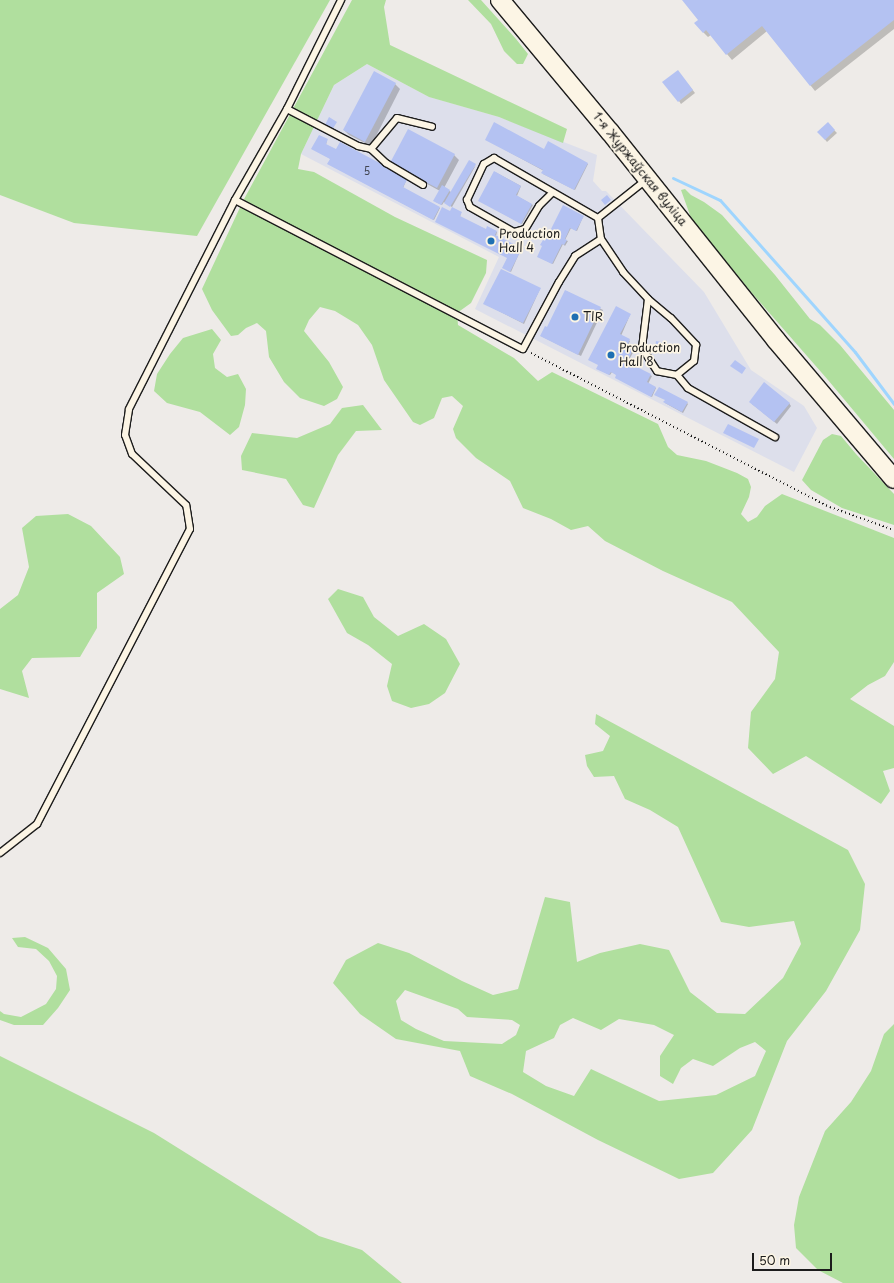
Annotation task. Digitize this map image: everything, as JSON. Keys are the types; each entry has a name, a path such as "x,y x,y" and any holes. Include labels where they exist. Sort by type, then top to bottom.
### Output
{"street":[{"name":"1-я Журжаўская вуліца","path":"500,0 610,132 776,340 894,479"}],"lane":[{"path":"0,853 37,824 190,529 186,505 132,454 125,435 129,409 235,200 286,109 341,0"},
{"path":"286,109 358,146 371,148 386,163 423,185"},
{"path":"371,148 398,118 432,127"},
{"path":"552,193 539,206 525,229 514,232 470,208 467,200 484,164 494,158 552,193 598,218"},
{"path":"598,218 647,179"},
{"path":"235,200 523,349 551,296 575,256 602,239"},
{"path":"598,218 602,239 622,272 648,299 671,318 696,345 694,361 677,375"},
{"path":"648,299 642,348 657,371 677,375 688,388 775,437"}],"path":[{"path":"523,349 830,507 894,530"}],"shaded area":[{"path":"367,64 429,97 499,117 597,155 593,181 602,191 606,191 704,292 751,370 804,406 817,428 794,472 475,309 499,257 301,154 334,85"}],"green space":[{"path":"0,0 330,0 197,236 74,223 0,195"},
{"path":"352,0 386,0 384,7 390,45 567,129 563,143 499,117 429,97 367,64 334,85 301,154 298,169 314,172 395,217 487,260 486,273 471,303 457,313 458,325 514,358 538,381 552,372 658,424 668,447 677,455 706,461 748,479 751,487 749,497 741,514 748,522 757,517 765,506 782,494 894,538 894,662 885,676 868,685 850,699 894,726 894,768 883,771 890,791 881,804 806,756 773,774 748,748 751,712 775,679 779,652 732,602 663,571 605,541 588,526 571,530 551,519 523,508 510,481 476,458 456,438 453,429 463,406 452,396 442,398 434,418 420,425 413,422 384,380 372,345 358,325 335,311 320,307 309,320 304,331 329,362 343,387 337,399 324,406 300,398 284,382 269,357 266,331 257,323 246,328 238,335 231,336 212,310 202,289 243,201"},
{"path":"468,0 481,0 516,39 528,54 523,64 517,64 504,51 491,24"},
{"path":"685,189 691,195 722,215 775,275 810,319 820,325 840,345 894,410 894,459 828,380 751,292 691,218 681,190"},
{"path":"212,329 221,340 213,354 215,368 227,377 238,374 246,389 245,405 239,427 230,435 200,412 167,403 154,391 157,374 183,338"},
{"path":"363,405 382,430 356,431 338,455 314,508 303,505 286,479 242,470 241,456 252,433 297,438 330,424 342,408"},
{"path":"832,434 841,436 894,494 894,525 842,508 811,490 802,480 823,440"},
{"path":"68,514 91,526 120,557 124,574 97,593 97,628 80,657 32,658 22,671 29,698 0,689 0,609 18,595 29,567 22,528 36,516"},
{"path":"338,589 363,597 374,617 398,636 424,624 446,639 460,664 445,693 429,704 411,708 392,701 387,686 392,664 368,645 347,633 328,599"},
{"path":"596,714 848,850 865,884 860,930 826,991 787,1041 752,1130 713,1173 679,1179 598,1140 512,1094 470,1076 460,1051 396,1039 360,1014 333,983 346,960 378,943 409,953 462,981 493,995 518,989 545,897 570,902 577,962 600,953 640,944 669,950 690,992 717,1013 745,1014 783,978 801,944 794,921 749,927 721,922 678,827 650,810 625,799 614,776 594,777 587,766 585,755 603,751 610,736 595,724","holes":["405,990 458,1009 467,1017 512,1020 520,1025 516,1035 502,1044 444,1041 416,1029 401,1020 396,1001","573,1018 601,1030 619,1019 654,1025 674,1035 660,1056 660,1076 673,1084 681,1068 693,1059 713,1066 740,1048 755,1042 766,1051 755,1076 716,1095 659,1101 591,1069 574,1096 546,1086 523,1072 526,1051 554,1038 560,1025"]},
{"path":"25,937 48,948 66,969 70,990 58,1008 43,1025 14,1025 0,1020 0,1011 4,1014 21,1017 46,1004 56,989 57,976 49,961 36,949 18,947 12,938"},
{"path":"894,1024 894,1283 843,1283 818,1270 796,1248 794,1225 799,1197 825,1131 851,1102 871,1071 884,1034"},
{"path":"0,1056 154,1133 319,1236 362,1250 402,1283 0,1283"}],"building":[{"path":"682,0 894,0 894,20 810,86 762,26 726,55 706,30 703,33 694,23 698,20"},
{"path":"678,70 693,90 678,102 662,82"},
{"path":"374,71 396,83 365,142 343,130"},
{"path":"329,117 337,122 332,130 325,125"},
{"path":"494,122 544,149 548,141 588,163 574,190 541,173 543,170 485,140"},
{"path":"828,122 835,130 825,140 817,132"},
{"path":"408,129 455,154 437,188 390,163"},
{"path":"319,135 328,139 326,144 336,149 340,142 408,178 403,187 440,207 433,220 327,164 330,159 311,149"},
{"path":"469,160 476,164 450,207 444,203"},
{"path":"494,171 521,186 516,195 532,204 521,224 478,201"},
{"path":"442,185 450,190 441,205 433,201"},
{"path":"607,195 611,200 605,205 601,200"},
{"path":"563,205 584,216 576,231 570,228 565,239 567,240 564,245 562,244 552,264 537,257 542,246 540,245 543,240 545,241"},
{"name":"Production Hall 4","path":"442,207 450,211 452,207 462,212 460,216 486,229 487,226 497,231 495,235 522,248 510,272 502,268 507,258 435,222"},
{"path":"501,269 541,288 523,323 483,304"},
{"name":"TIR","path":"565,290 601,307 578,355 540,336 545,326 547,327"},
{"name":"Production Hall 8","path":"616,306 631,314 620,334 630,339 627,346 633,349 627,362 651,374 647,382 656,387 651,397 615,378 616,375 611,372 609,375 596,369 598,365 588,360"},
{"path":"656,341 666,343 665,350 655,347"},
{"path":"735,360 746,368 742,374 730,366"},
{"path":"764,382 790,403 774,422 749,402"},
{"path":"659,387 688,402 682,412 663,402 665,400 654,395"},
{"path":"728,424 759,439 754,448 723,433"}],"waterway":[{"path":"673,178 720,200 855,352 894,404"}],"place":[{"name":"Production Hall 4","path":"491,241"},
{"name":"TIR","path":"575,317"},
{"name":"Production Hall 8","path":"611,355"}]}
